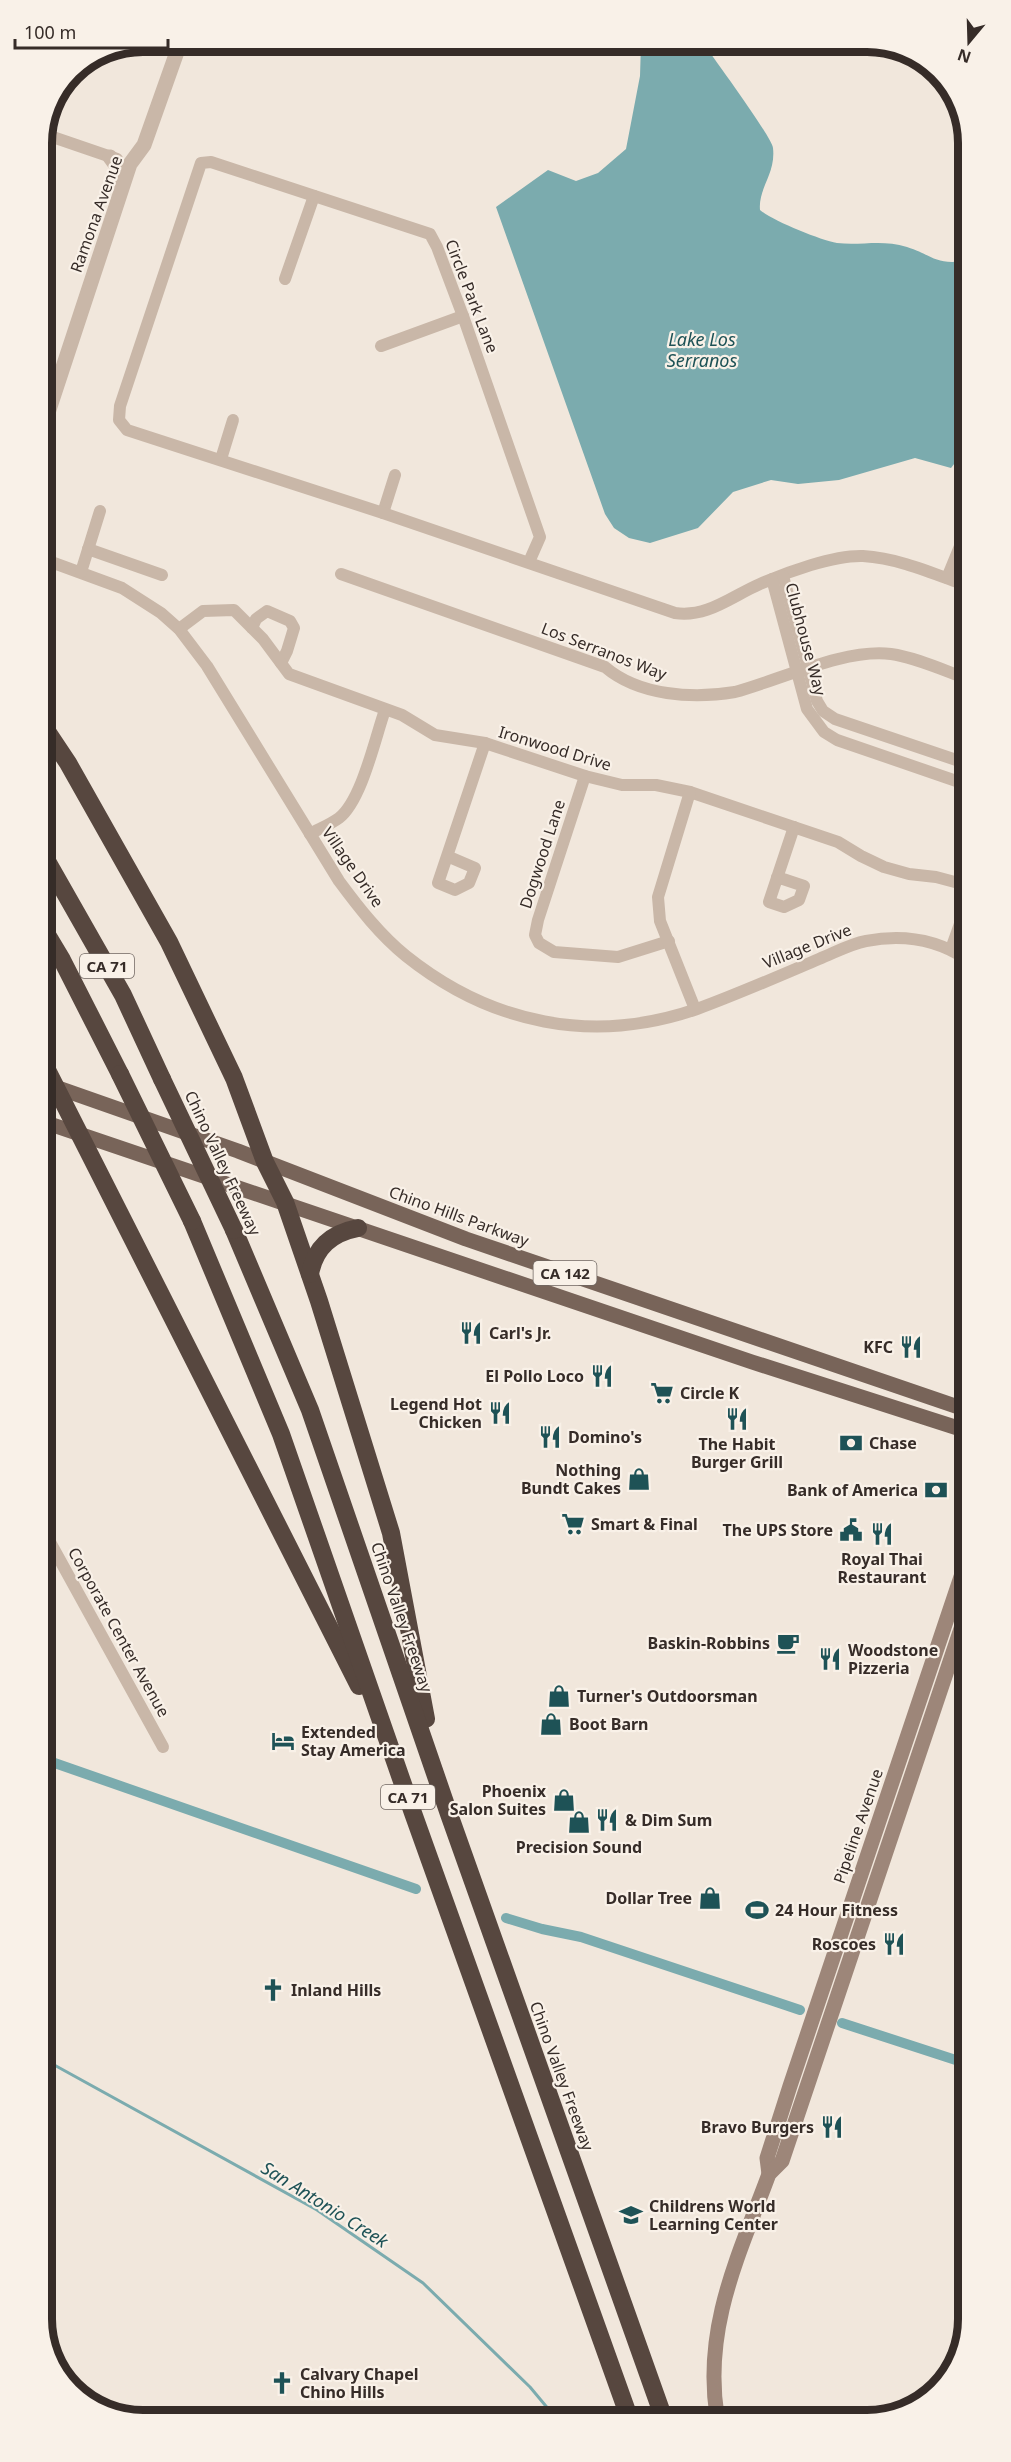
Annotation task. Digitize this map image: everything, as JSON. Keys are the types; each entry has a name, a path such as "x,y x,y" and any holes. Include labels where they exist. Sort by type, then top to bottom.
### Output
{"highway":[{"path":"53,740 68,763 169,942 234,1078 265,1162 285,1202 310,1274 391,1533 437,1780"},
{"name":"Chino Valley Freeway","path":"53,871 123,995 234,1230 310,1410 437,1780 661,2410"},
{"name":"CA 71","path":"53,944 120,1074 192,1221 281,1434 627,2410"},
{"path":"53,1088 83,1136 391,1748"},
{"path":"310,1274 313,1260 320,1247 342,1231 358,1228"}],"main road":[{"name":"Chino Hills Parkway","path":"53,1085 265,1162 466,1239 958,1407"},
{"path":"53,1125 83,1136"},
{"name":"CA 142","path":"83,1136 285,1202 752,1362 958,1428"},
{"name":"Pipeline Avenue","path":"769,2174 767,2158 958,1586"},
{"name":"Pipeline Avenue","path":"716,2410 713,2371 716,2331 739,2256 769,2174 782,2161 958,1638"}],"street":[{"name":"Ramona Avenue","path":"53,396 130,164 144,146 176,52"},
{"path":"53,137 130,164"},
{"path":"110,157 118,168 120,176 118,200"},
{"name":"Circle Park Lane","path":"220,459 127,430 119,420 120,406 201,163 211,162 430,234 463,316 540,537 529,562"},
{"path":"285,279 314,196"},
{"path":"381,346 463,316"},
{"path":"53,370 60,373"},
{"path":"233,420 220,459 675,613 688,615 704,612 777,577 829,561 860,556 890,560 958,582"},
{"path":"383,513 395,475"},
{"path":"81,572 100,511"},
{"path":"88,549 162,575"},
{"path":"947,578 958,551"},
{"name":"Village Drive","path":"53,562 122,588 161,613 179,629 207,666 339,881 363,913 404,955 465,995 504,1011 540,1022 629,1025 695,1009 865,941 910,938 932,942 958,954"},
{"name":"Los Serranos Way","path":"341,574 605,668 615,676 679,695 718,695 748,689 858,655 876,653 894,654 958,676"},
{"name":"Clubhouse Way","path":"777,577 802,671 807,709 824,732 837,740 958,782"},
{"name":"Ironwood Drive","path":"179,629 203,611 234,610 252,628 289,674 402,716 435,735 485,743 585,776 622,785 656,785 690,792 838,842 884,867 958,883"},
{"path":"252,628 256,619 267,611 290,621 294,628 287,651 280,663"},
{"name":"Clubhouse Way","path":"802,671 819,706 829,716 958,761"},
{"path":"310,834 339,819 350,807 358,791 385,710"},
{"path":"447,856 485,743"},
{"name":"Dogwood Lane","path":"585,776 538,920 535,935 539,943 554,952 618,957 669,941"},
{"path":"690,792 658,897 660,921 695,1009"},
{"path":"777,877 794,827"},
{"path":"951,949 958,929"},
{"name":"Corporate Center Avenue","path":"52,1546 163,1747"}],"water":[{"name":"Lake Los Serranos","path":"641,53 710,53 753,114 773,148 772,166 760,202 760,210 766,214 797,230 837,243 898,245 946,262 958,262 958,459 951,468 915,458 839,480 798,484 771,480 733,492 698,528 650,543 629,538 614,528 605,514 496,207 548,170 576,181 598,173 626,149 640,76"}],"waterway":[{"path":"52,1762 416,1889"},
{"path":"506,1918 542,1929 581,1937 800,2010"},
{"path":"842,2023 958,2061"},
{"name":"San Antonio Creek","path":"52,2064 317,2210 423,2283 530,2387 549,2410"}],"place":[{"name":"Carl's Jr.","path":"471,1333"},
{"name":"KFC","path":"911,1347"},
{"name":"El Pollo Loco","path":"602,1376"},
{"name":"Circle K","path":"662,1393"},
{"name":"Legend Hot Chicken","path":"500,1413"},
{"name":"The Habit Burger Grill","path":"737,1419"},
{"name":"Domino's","path":"550,1437"},
{"name":"Chase","path":"851,1443"},
{"name":"Nothing Bundt Cakes","path":"639,1479"},
{"name":"Bank of America","path":"936,1490"},
{"name":"Smart & Final","path":"573,1524"},
{"name":"The UPS Store","path":"851,1530"},
{"name":"Royal Thai Restaurant","path":"882,1534"},
{"name":"Baskin-Robbins","path":"788,1643"},
{"name":"Woodstone Pizzeria","path":"830,1659"},
{"name":"Turner's Outdoorsman","path":"559,1696"},
{"name":"Boot Barn","path":"551,1724"},
{"name":"Extended Stay America","path":"283,1741"},
{"name":"Phoenix Salon Suites","path":"564,1800"},
{"name":"& Dim Sum","path":"607,1820"},
{"name":"Precision Sound","path":"579,1822"},
{"name":"Dollar Tree","path":"710,1898"},
{"name":"24 Hour Fitness","path":"757,1910"},
{"name":"Roscoes","path":"894,1944"},
{"name":"Inland Hills","path":"273,1990"},
{"name":"Bravo Burgers","path":"832,2127"},
{"name":"Childrens World Learning Center","path":"631,2215"},
{"name":"Calvary Chapel Chino Hills","path":"282,2383"}]}
